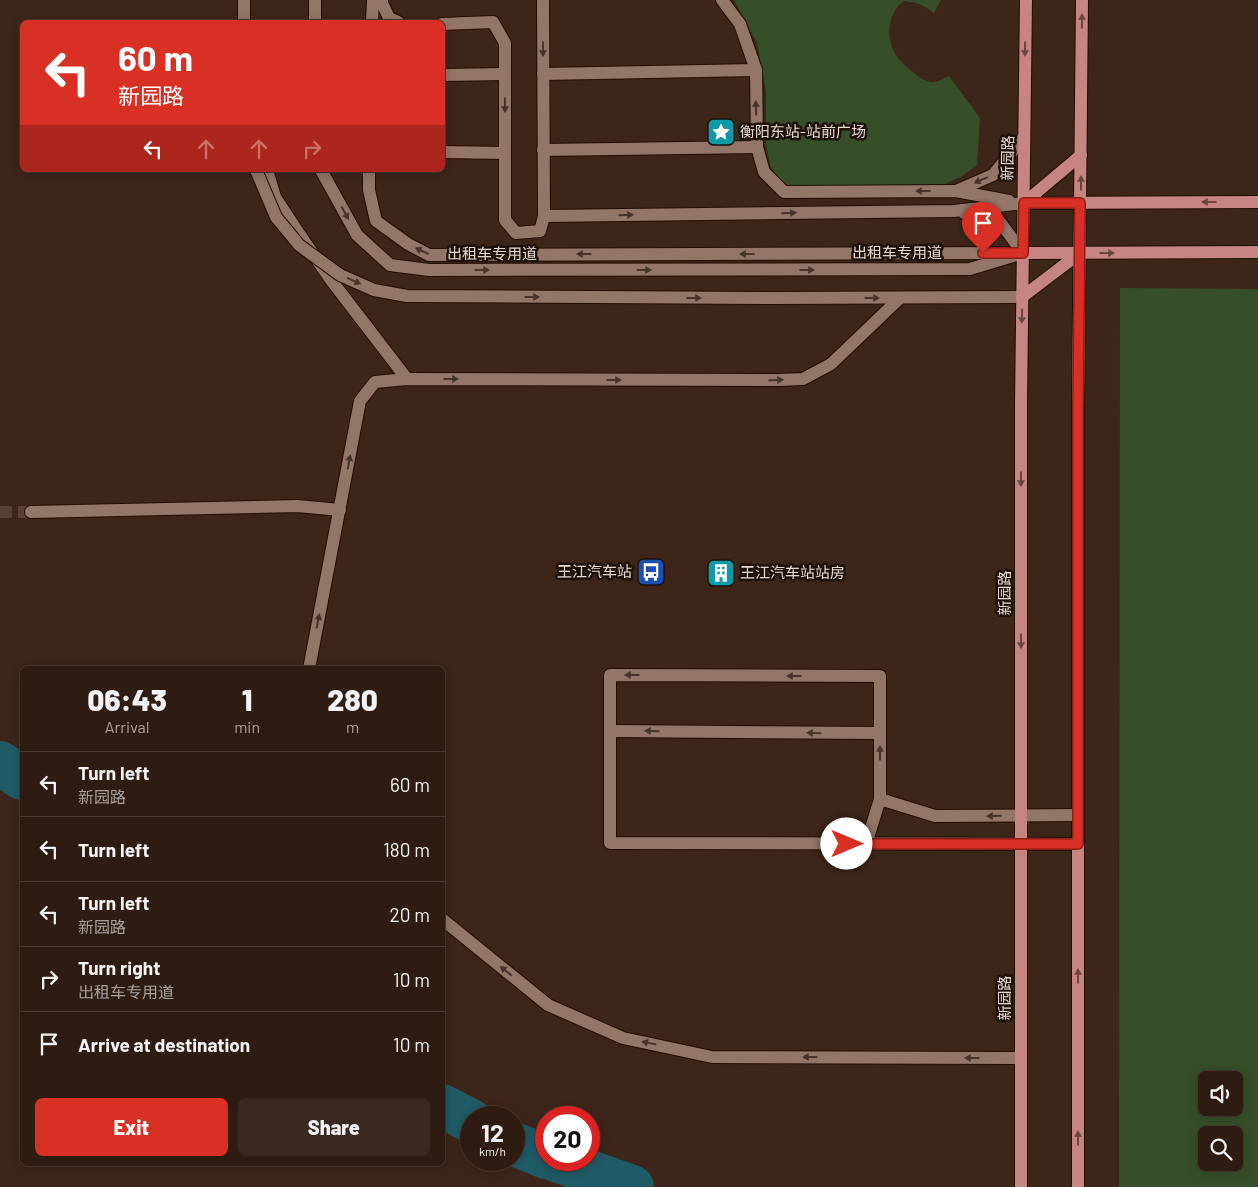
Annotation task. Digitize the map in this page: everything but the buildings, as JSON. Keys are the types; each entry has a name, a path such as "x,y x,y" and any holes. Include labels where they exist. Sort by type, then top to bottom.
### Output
{"main road":[{"name":"新园路","path":"1021,1187 1021,404 1026,0"},
{"path":"1078,1187 1078,408 1082,0"},
{"path":"1024,203 1081,155"},
{"path":"1024,203 1258,202"},
{"path":"1023,253 1258,252"},
{"path":"1022,297 1080,253"}],"street":[{"path":"244,0 244,20"},
{"path":"315,0 315,20"},
{"path":"372,0 372,20"},
{"path":"382,0 389,18 394,20"},
{"path":"445,24 493,22 505,43 505,220 516,233 540,231 544,216 543,0"},
{"path":"722,0 740,24 756,70 757,147 764,172 784,192 956,191 1024,203"},
{"path":"543,74 756,70"},
{"path":"445,75 505,74"},
{"path":"956,191 993,175 1024,137"},
{"path":"543,150 757,147"},
{"path":"445,152 505,153"},
{"path":"257,172 276,217 299,245 340,274 374,290 407,296 1022,297"},
{"path":"268,172 275,197 298,232 331,280 407,379"},
{"name":"出租车专用道","path":"322,172 358,235 390,265 429,270 970,269 1023,253"},
{"name":"出租车专用道","path":"369,172 369,190 376,221 408,244 429,255 1023,253"},
{"path":"544,216 954,211 1024,203"},
{"path":"954,211 1000,222 1023,253"},
{"path":"310,666 360,401 375,382 407,379 803,379 831,364 900,298"},
{"path":"31,512 297,506 340,510"},
{"path":"866,844 880,799 880,676 610,675 610,843 866,844 1078,844"},
{"path":"610,731 880,733"},
{"path":"880,799 935,816 1078,815"},
{"path":"445,921 548,1005 623,1038 712,1056 1021,1058"}],"green space":[{"path":"734,0 941,0 934,13 913,2 904,1 899,5 890,21 890,41 898,58 907,68 921,78 929,82 935,82 949,76 980,118 977,165 962,176 943,185 799,189 780,182 770,165 766,144 766,91 757,43"},
{"path":"1120,288 1258,289 1258,1187 1119,1187"}],"waterway":[{"path":"0,763 20,777"},
{"path":"445,1108 460,1115"},
{"path":"525,1148 535,1153"},
{"path":"587,1171 632,1187"}],"tunnel":[{"path":"0,512 31,512"}],"place":[{"name":"衡阳东站-站前广场","path":"721,132"},
{"name":"王江汽车站","path":"651,572"},
{"name":"王江汽车站站房","path":"721,573"}],"route":[{"path":"847,844 1078,844 1080,203 1024,203 1023,253 983,253"}]}
